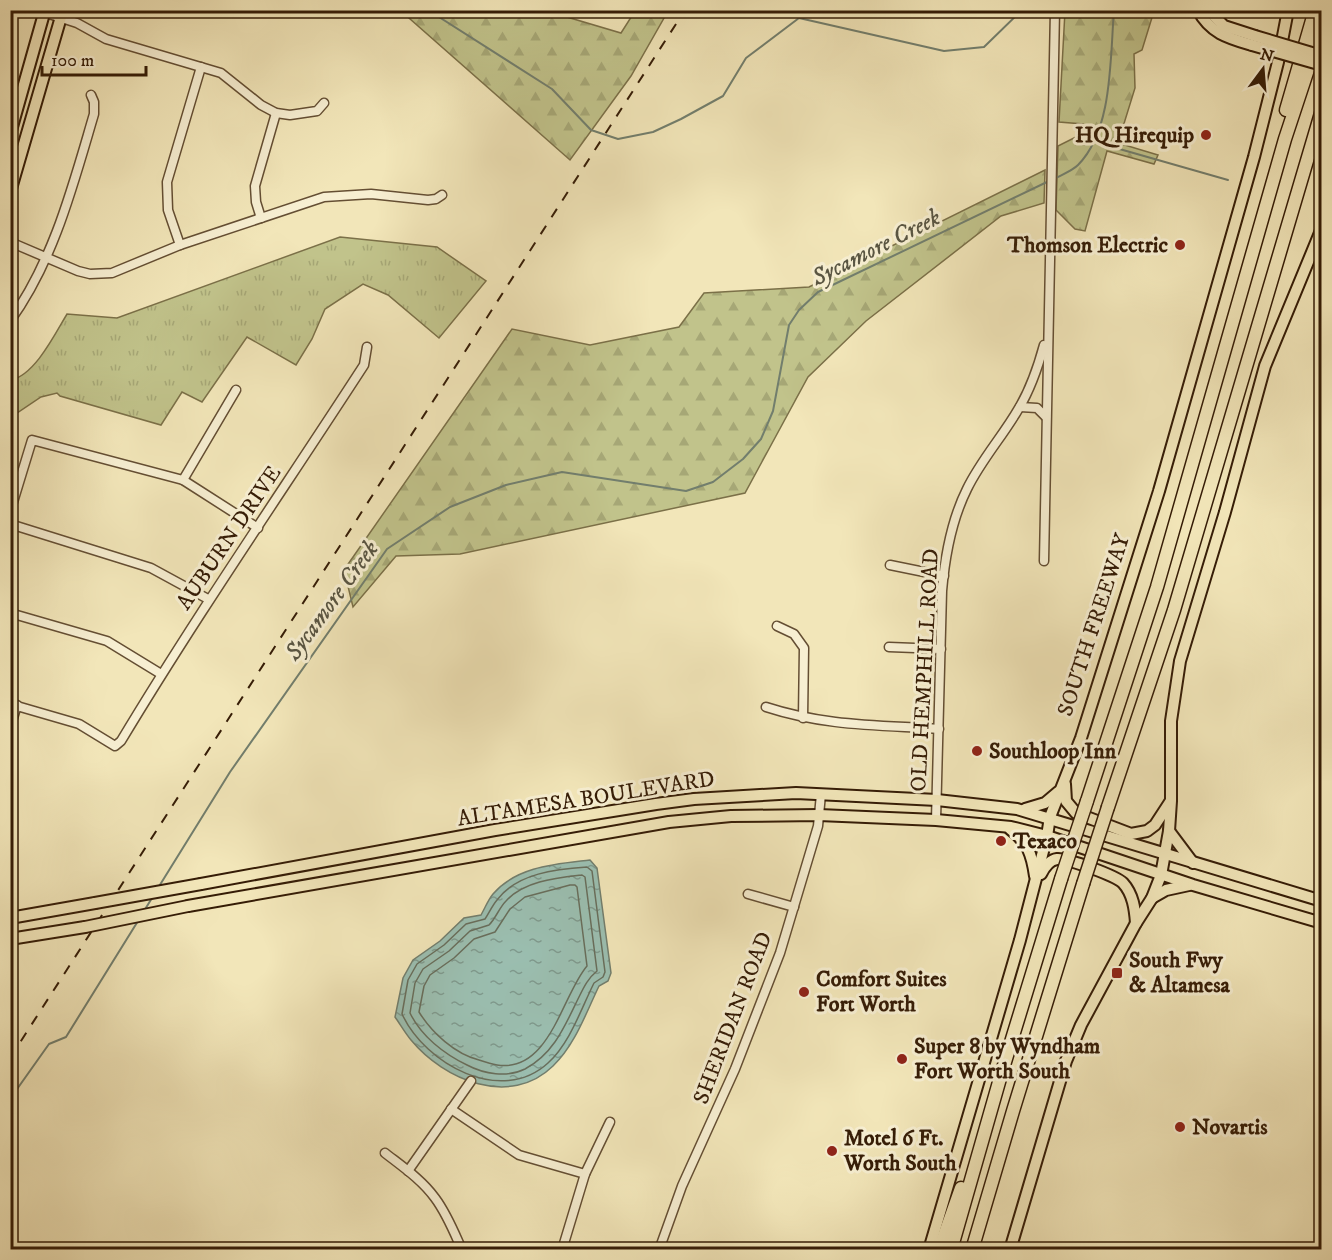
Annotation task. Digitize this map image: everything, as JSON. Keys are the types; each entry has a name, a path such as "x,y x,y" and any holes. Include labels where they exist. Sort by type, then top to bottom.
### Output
{"highway":[{"path":"1285,139 1282,124 1315,10"},
{"path":"951,1250 1001,1075 1061,879 1157,587 1285,139 1322,27"},
{"path":"974,1250 985,1205 1083,884 1174,610 1322,110"},
{"path":"939,1250 966,1173 991,1086 1001,1075"}],"main road":[{"path":"1198,10 1215,32 1322,56"},
{"path":"1208,10 1224,26 1253,41 1322,65"},
{"name":"SOUTH FREEWAY","path":"929,1250 1036,883 1050,818 1088,717 1159,490 1254,157 1278,62 1288,10"},
{"path":"10,134 42,11"},
{"path":"10,192 62,14"},
{"path":"1011,1250 1066,1061 1081,1025 1152,898 1161,874 1169,831 1171,721 1180,661 1225,512 1265,366 1322,228"},
{"path":"1067,772 1065,793 1070,808 1076,813 1124,833 1140,834 1147,831 1155,825 1171,801"},
{"path":"1022,810 1045,803 1060,789"},
{"name":"ALTAMESA BOULEVARD","path":"10,918 495,830 656,804 763,794 821,794 937,800 1022,810 1322,901"},
{"name":"ALTAMESA BOULEVARD","path":"10,939 669,822 731,816 819,815 936,820 1006,827 1047,836 1193,885 1322,923"},
{"path":"1006,827 1022,838 1029,849 1033,858 1036,883"},
{"path":"1169,831 1193,863"},
{"path":"1036,883 1045,867 1056,859 1107,873 1122,882 1129,892 1136,923"},
{"path":"1152,898 1166,890 1193,885"},
{"path":"1284,912 1290,892"}],"street":[{"name":"OLD HEMPHILL ROAD","path":"1044,561 1055,10"},
{"path":"42,11 62,14 106,39 226,76 261,105 276,113 290,115 317,111 324,103"},
{"path":"180,245 168,210 167,182 201,67"},
{"path":"10,321 46,257 72,191 94,114 94,102 91,95"},
{"path":"261,218 256,202 255,186 276,113"},
{"path":"10,242 78,271 101,274 123,270 180,245 324,197 371,194 428,200 442,195"},
{"name":"OLD HEMPHILL ROAD","path":"936,820 944,576 951,531 961,502 975,475 1020,407 1036,371 1048,330"},
{"name":"AUBURN DRIVE","path":"14,704 79,724 115,746 121,741 208,599 258,528 364,366 367,346"},
{"path":"183,480 236,390"},
{"path":"1020,407 1037,408 1046,417"},
{"path":"10,512 32,440 183,480 258,528"},
{"path":"10,524 151,568 208,599"},
{"path":"890,565 944,576"},
{"path":"10,613 107,641 161,674"},
{"path":"777,626 794,634 804,648 803,718"},
{"path":"889,646 941,649"},
{"path":"10,728 14,704"},
{"path":"766,707 803,718 832,723 939,729"},
{"name":"SHERIDAN ROAD","path":"659,1250 682,1186 735,1069 780,953 819,815 821,794"},
{"path":"748,894 794,907"},
{"path":"408,1171 471,1081"},
{"path":"451,1109 519,1155 585,1174"},
{"path":"562,1250 585,1174 610,1122"},
{"path":"386,1153 434,1197 462,1250"}],"green space":[{"path":"401,11 560,11 567,17 621,33 635,11 668,11 631,76 570,160"},
{"path":"1065,11 1154,11 1142,50 1134,54 1135,88 1118,143 1158,155 1154,164 1107,151 1085,231 1075,229 1056,210 1058,146 1082,134 1083,124 1059,122"},
{"path":"1045,170 1044,203 1001,216 866,321 808,377 745,493 460,554 396,556 353,607 344,570 512,329 590,345 679,327 704,293 809,287"},
{"path":"340,237 437,247 486,281 439,338 388,295 363,284 325,309 312,339 296,365 247,337 202,402 182,392 161,425 60,396 57,393 41,397 11,417 11,380 20,377 36,362 67,314 117,318"}],"water":[{"path":"590,860 597,868 611,973 608,981 599,986 579,1028 561,1058 536,1079 517,1085 498,1087 478,1084 441,1067 409,1037 395,1017 403,978 413,960 440,941 464,918 481,915 493,894 514,877 538,868"}],"waterway":[{"path":"428,10 552,89 591,130 618,139 653,132 723,96 746,58 799,18 944,51 984,47 1022,10"},
{"name":"Sycamore Creek","path":"1054,179 1078,165 1098,133 1108,92 1114,10"},
{"path":"1095,142 1228,180"},
{"name":"Sycamore Creek","path":"158,888 230,772 387,549 450,507 506,485 562,472 686,491 713,482 743,459 761,439 773,411 789,325 799,310 818,292 1049,181"},
{"name":"Sycamore Creek","path":"144,911 152,898"},
{"name":"Sycamore Creek","path":"10,1099 49,1044 66,1037 138,921"}],"railway":[{"path":"10,1058 685,10"}],"place":[{"name":"HQ Hirequip","path":"1206,135"},
{"name":"Thomson Electric","path":"1180,245"},
{"name":"Southloop Inn","path":"977,751"},
{"name":"Texaco","path":"1001,841"},
{"name":"South Fwy & Altamesa","path":"1117,973"},
{"name":"Comfort Suites Fort Worth","path":"804,992"},
{"name":"Super 8 by Wyndham Fort Worth South","path":"902,1059"},
{"name":"Novartis","path":"1180,1127"},
{"name":"Motel 6 Ft. Worth South","path":"832,1151"}]}
